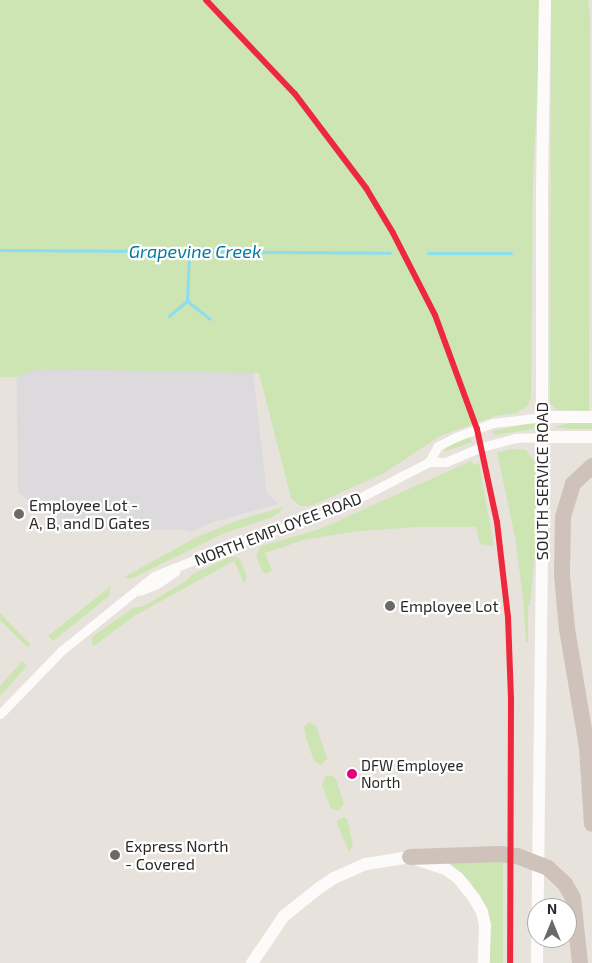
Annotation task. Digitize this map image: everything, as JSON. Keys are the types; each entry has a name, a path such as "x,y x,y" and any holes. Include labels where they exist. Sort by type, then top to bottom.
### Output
{"highway":[{"path":"592,466 573,484 563,517 562,576 567,629 587,747 592,824"},
{"path":"410,857 499,854 517,856 548,868 565,884 573,898 580,963"}],"main road":[{"name":"SOUTH SERVICE ROAD","path":"537,898 543,416 542,189 544,0"},
{"path":"543,416 592,417"},
{"path":"542,437 592,437"},
{"path":"252,963 284,916 319,888 334,878 366,864 410,857 431,862 447,870 462,882 474,898 484,924 484,963"},
{"name":"SOUTH SERVICE ROAD","path":"537,948 537,963"}],"street":[{"name":"NORTH EMPLOYEE ROAD","path":"428,462 438,446 463,434 494,423 543,416"},
{"name":"NORTH EMPLOYEE ROAD","path":"0,714 61,651 136,592 157,584 181,567 242,541 336,510 428,462 446,462 482,447 516,438 542,437"}],"shaded area":[{"path":"16,342 250,347 267,493 278,504 213,522 192,532 188,530 65,530 18,492"}],"green space":[{"path":"0,0 539,0 538,82 533,177 531,397 528,406 516,413 495,416 440,436 384,473 311,506 300,506 291,498 259,373 38,369 16,377 0,377"},
{"path":"551,0 588,0 590,15 589,411 556,410 550,403"},
{"path":"569,423 592,423 592,429 555,427"},
{"path":"536,424 534,429 495,435 492,431"},
{"path":"470,436 472,442 444,452 445,447"},
{"path":"514,449 526,450 536,463 536,543 530,606 528,606 528,642 526,642 523,598 515,537 497,452"},
{"path":"471,461 474,465 479,463 494,546 480,544 476,527 418,527 359,531 307,539 265,553 272,571 265,574 261,569 256,555 261,546 320,529"},
{"path":"283,507 280,512 272,517 220,535 135,577 129,579 124,577 195,538 236,521"},
{"path":"229,557 237,557 241,561 246,575 244,583 234,561 134,616 94,646 92,643 92,637 133,608 144,606 184,582 193,574"},
{"path":"111,586 109,596 53,641 48,636"},
{"path":"0,613 30,644 30,647 27,647 0,620"},
{"path":"22,661 27,666 0,696 0,686"},
{"path":"309,722 316,726 327,758 322,765 314,761 306,738 304,727"},
{"path":"326,776 333,776 336,779 344,804 339,811 331,808 322,785"},
{"path":"344,817 347,819 353,845 349,852 337,823 337,820"},
{"path":"503,859 503,963 490,963 490,924 486,907 469,880 446,860"}],"waterway":[{"name":"Grapevine Creek","path":"0,250 390,253"},
{"path":"169,316 187,301 189,251"},
{"name":"Grapevine Creek","path":"428,253 511,253"},
{"path":"187,301 210,319"}],"transit line":[{"path":"206,0 295,94 366,188 393,233 435,315 477,429 497,522 508,617 511,700 510,963"}],"place":[{"name":"Employee Lot - A, B, and D Gates","path":"19,514"},
{"name":"Employee Lot","path":"390,606"},
{"name":"DFW Employee North","path":"352,774"},
{"name":"Express North - Covered","path":"115,855"}]}
